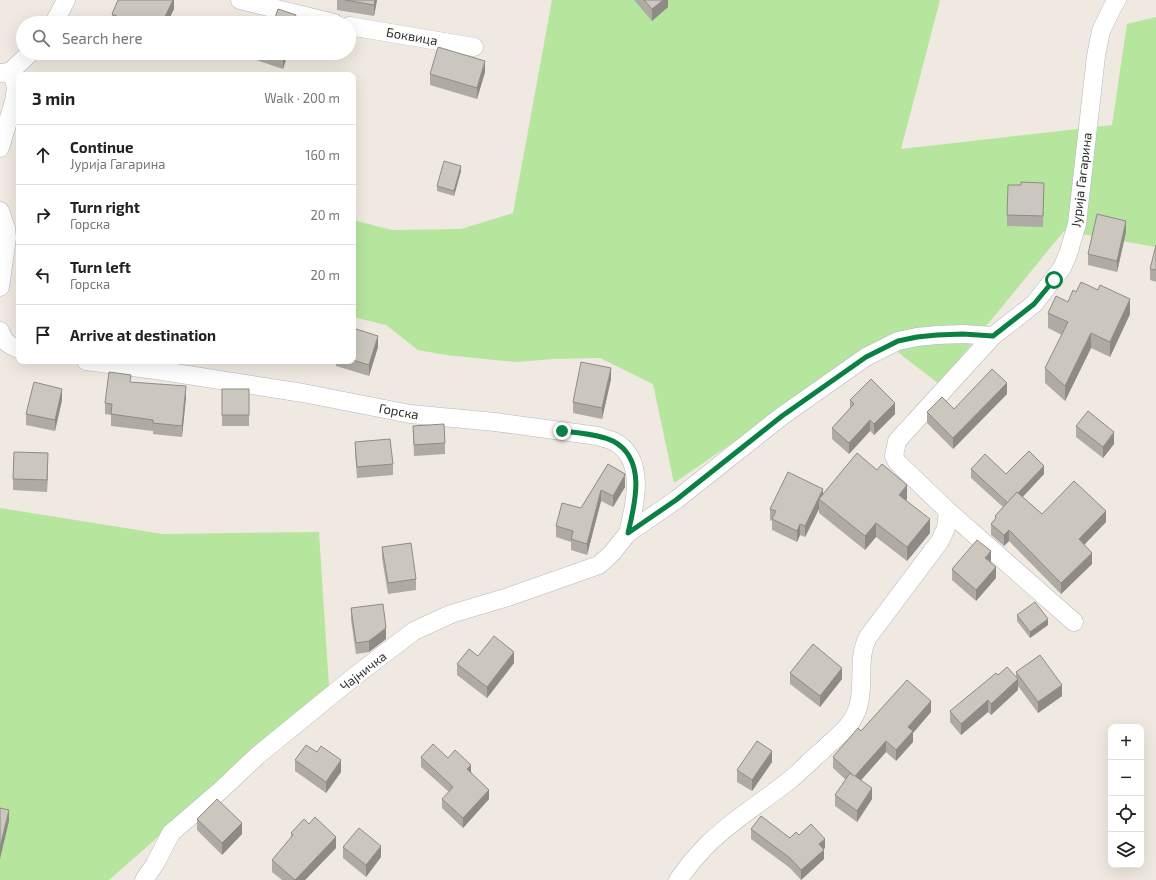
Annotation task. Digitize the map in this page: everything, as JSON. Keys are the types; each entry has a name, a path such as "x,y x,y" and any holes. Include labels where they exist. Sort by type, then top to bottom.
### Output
{"street":[{"path":"58,16 66,0"},
{"path":"240,0 305,16"},
{"name":"Јурија Гагарина","path":"1074,622 948,511 897,462 894,456 894,450 897,441 908,428 954,380 993,336 1034,304 1062,268 1077,224 1096,56 1101,31 1117,0"},
{"name":"Боквица","path":"356,27 474,47"},
{"path":"0,148 14,101 16,88 14,80 5,73 21,60"},
{"path":"0,211 6,228 7,238 0,287"},
{"path":"0,331 8,345 16,348"},
{"path":"628,533 676,500 782,416 866,357 898,341 917,337 963,334 993,336"},
{"name":"Горска","path":"109,364 303,393 410,414 495,422 598,436 613,441 624,450 630,457 633,464 636,482 634,507 628,533"},
{"path":"678,880 691,861 708,844 792,778 847,727 855,714 860,699 862,652 864,644 940,541 946,528 948,511"},
{"name":"Чајничка","path":"144,880 155,864 171,833 221,790 257,756 355,676 414,631 451,614 508,597 599,565 612,553 628,533"}],"green space":[{"path":"552,0 940,0 901,149 1112,125 1127,24 1156,17 1156,247 1064,231 939,384 882,340 674,483 653,384 600,358 516,362 446,355 418,350 386,325 356,318 356,221 392,230 461,229 513,213"},
{"path":"0,508 163,534 319,532 329,687 109,880 0,880"}],"building":[{"path":"118,0 173,0 165,16 116,16 112,14"},
{"path":"345,0 375,0 374,5"},
{"path":"644,0 663,0 652,9"},
{"path":"278,9 296,15 296,16 276,16"},
{"path":"438,47 485,61 477,88 430,74"},
{"path":"444,161 461,166 454,191 437,186"},
{"path":"1021,182 1044,183 1043,216 1007,215 1008,185 1021,185"},
{"path":"1097,214 1126,221 1117,261 1088,254"},
{"path":"1156,245 1156,270 1150,269"},
{"path":"1081,282 1098,290 1100,285 1130,299 1110,342 1091,333 1065,386 1045,368 1068,322 1048,313 1056,296 1068,302 1073,290 1076,292"},
{"path":"356,329 378,336 369,365 356,361"},
{"path":"581,362 611,368 602,408 573,402"},
{"path":"992,369 1007,383 953,438 927,412 942,397 954,409"},
{"path":"109,372 131,375 130,382 186,386 182,426 153,423 153,420 111,414 112,404 105,403"},
{"path":"871,379 895,403 874,424 870,420 849,443 832,428 854,404 850,400"},
{"path":"34,382 62,389 55,420 26,414"},
{"path":"222,389 249,389 249,415 222,415"},
{"path":"1088,411 1114,432 1103,447 1076,426"},
{"path":"444,424 445,443 414,445 413,426"},
{"path":"390,439 393,464 357,467 355,442"},
{"path":"1029,451 1044,466 1018,493 1017,492 1008,503 971,469 985,454 1006,474"},
{"path":"14,452 48,453 47,480 13,479"},
{"path":"857,453 877,470 882,464 907,485 899,495 930,519 907,547 876,523 865,536 819,499"},
{"path":"608,464 625,475 613,496 601,490 587,544 571,539 573,531 556,526 562,503 581,508"},
{"path":"788,472 823,489 805,526 800,524 797,531 772,519 776,511 770,509"},
{"path":"1074,481 1106,511 1079,539 1092,553 1061,583 1009,530 1004,535 991,524 996,518 995,516 1017,492 1042,514"},
{"path":"977,540 991,551 985,558 996,567 976,590 952,569"},
{"path":"411,543 416,579 388,583 382,547"},
{"path":"1035,602 1048,619 1030,632 1017,615"},
{"path":"383,604 386,628 369,641 356,643 351,608"},
{"path":"494,636 514,652 487,687 457,664 469,649 478,656"},
{"path":"813,644 842,668 820,696 790,673"},
{"path":"1040,655 1062,685 1038,702 1016,672"},
{"path":"1007,667 1018,679 991,704 988,700 961,724 950,711 996,673 998,675"},
{"path":"907,680 931,701 908,727 913,731 896,750 886,741 855,776 872,788 857,811 835,795 850,773 854,776 833,757 858,728 861,731"},
{"path":"757,741 772,751 752,780 737,770"},
{"path":"433,744 448,758 455,750 471,765 467,769 489,790 463,818 442,799 453,787 421,757"},
{"path":"306,745 317,752 321,746 341,760 326,782 295,760"},
{"path":"217,799 242,823 222,843 197,819"},
{"path":"0,808 9,810 0,847"},
{"path":"761,816 790,838 796,832 799,835 811,824 825,839 819,844 824,850 801,870 790,858 751,829"},
{"path":"315,817 336,837 295,880 272,860 293,835 291,833 304,819 309,824"},
{"path":"359,828 381,846 366,865 343,847"}],"route":[{"path":"562,431 598,436 613,441 630,457 633,464 636,482 634,507 628,533 676,500 782,416 866,357 898,341 917,337 963,334 993,336 1034,304 1054,280"}]}
